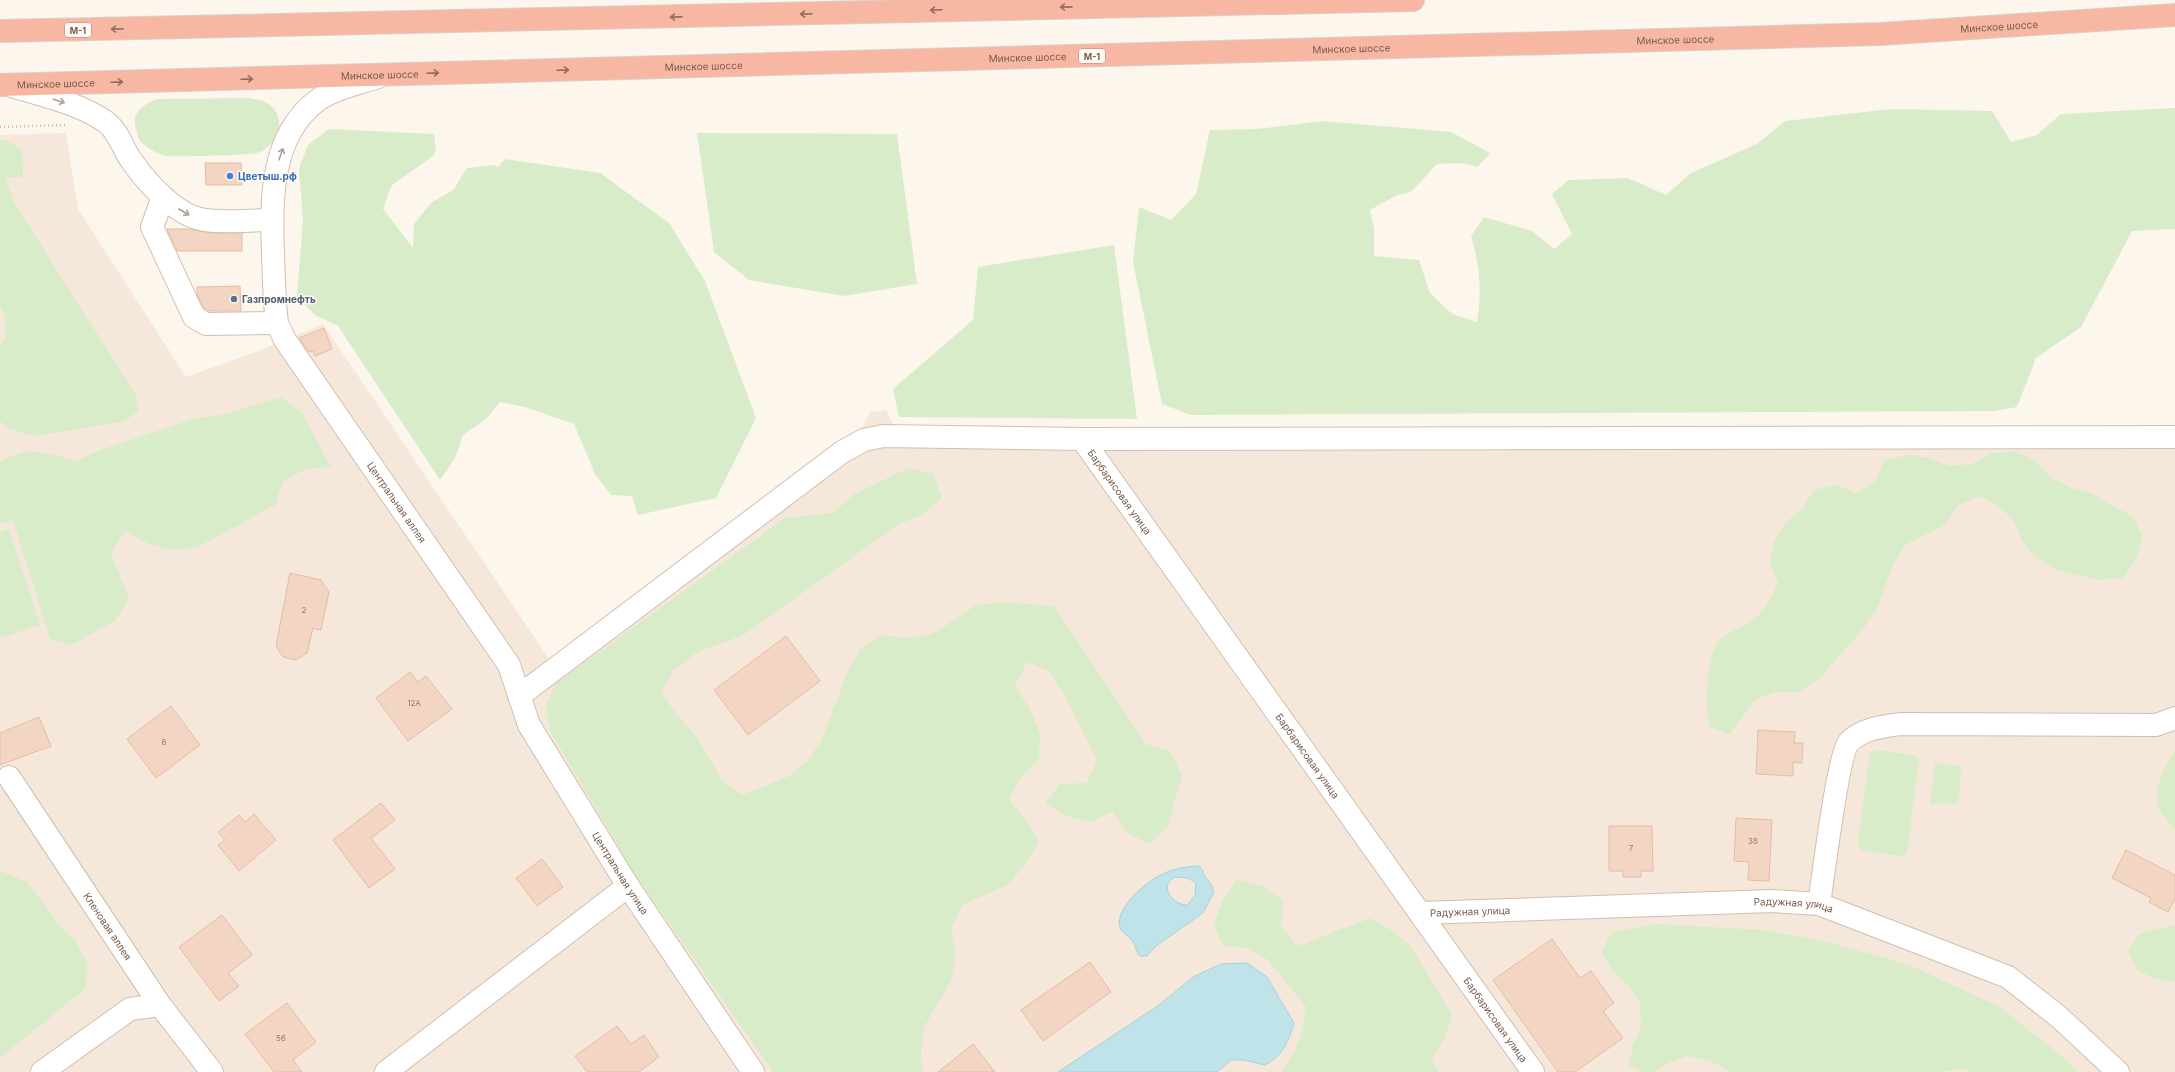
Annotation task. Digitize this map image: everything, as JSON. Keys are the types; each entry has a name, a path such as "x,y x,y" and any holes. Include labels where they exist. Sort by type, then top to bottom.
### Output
{"highway":[{"name":"М-1","path":"0,31 1413,0"},
{"name":"Минское шоссе","path":"4,85 1872,34 2175,15"}],"street":[{"path":"2122,18 2158,21 2175,26"},
{"path":"163,197 152,227 194,317 206,324 281,332 271,209 280,156 291,129 318,100 334,92 384,75"},
{"path":"4,85 76,106 106,123 116,132 131,160 163,197 181,211 193,217 206,220 272,220"},
{"name":"Центральная аллея","path":"281,332 509,665"},
{"path":"519,696 842,452 864,440 883,436 1082,439 2175,437"},
{"name":"Барбарисовая улица","path":"1082,439 1533,1072"},
{"name":"Центральная улица","path":"509,665 529,725 628,886 753,1072"},
{"path":"1819,904 1840,769 1848,743 1868,729 1900,724 2156,725 2175,718"},
{"name":"Кленовая аллея","path":"8,777 160,1005 212,1072"},
{"path":"386,1072 628,886"},
{"name":"Радужная улица","path":"1420,913 1772,901 1819,904 2008,977 2059,1017 2118,1072"},
{"path":"42,1072 130,1009 160,1005"}],"path":[{"path":"0,127 70,125"}],"shaded area":[{"path":"66,133 78,209 186,377 261,350 323,324 551,662 858,436 870,412 886,410 893,424 901,429 2175,427 2175,1072 0,1072 0,135"}],"green space":[{"path":"250,98 270,105 277,113 279,120 279,127 274,140 263,150 257,153 212,156 166,156 148,148 140,141 138,137 135,118 139,110 157,99"},
{"path":"2175,108 2175,229 2132,231 2081,327 2036,358 2017,407 1994,411 1191,415 1162,404 1133,262 1139,207 1171,220 1196,194 1210,130 1257,129 1323,121 1451,132 1490,153 1478,167 1461,163 1437,164 1411,192 1397,195 1370,210 1374,229 1374,256 1419,260 1430,293 1452,314 1477,322 1480,290 1478,268 1471,236 1484,217 1532,231 1554,249 1572,234 1552,194 1569,180 1628,178 1666,195 1691,173 1757,144 1785,121 1891,109 1992,111 2011,142 2037,135 2061,114"},
{"path":"329,129 434,134 436,151 433,156 391,186 383,209 413,248 414,224 431,203 453,190 467,168 492,165 498,167 505,159 600,173 669,223 705,281 756,418 716,498 638,515 632,496 611,495 595,474 574,424 525,407 500,402 485,420 463,435 455,458 440,480 338,326 315,315 297,297 303,220 299,168 308,145"},
{"path":"697,133 897,134 917,284 845,296 749,280 714,252"},
{"path":"0,140 5,140 22,149 23,177 6,178 14,202 137,397 138,411 125,421 36,436 8,429 0,421 0,345 6,337 4,311 0,306"},
{"path":"1114,245 1137,419 899,417 893,389 973,320 978,267"},
{"path":"281,397 302,413 331,467 306,469 283,481 275,505 196,548 171,550 147,543 125,531 111,553 129,599 115,621 71,645 50,639 13,520 0,524 0,461 26,451 52,454 76,461 100,450 196,418 221,415"},
{"path":"2014,451 2035,460 2050,477 2072,488 2093,494 2133,517 2143,537 2136,560 2122,578 2098,580 2056,569 2035,557 2021,540 2014,521 1999,506 1979,496 1957,506 1945,525 1905,545 1893,565 1877,609 1864,628 1818,680 1798,692 1777,692 1756,699 1730,734 1709,727 1707,695 1709,670 1714,648 1723,637 1755,618 1768,602 1778,583 1770,563 1774,542 1785,523 1802,509 1814,490 1836,485 1856,493 1876,481 1884,460 1908,455 1929,458 1950,466 1972,464 1992,453"},
{"path":"908,468 933,474 942,498 922,515 899,524 745,634 696,653 674,670 661,692 677,715 696,736 722,780 742,795 789,776 807,761 821,741 848,671 861,648 881,635 907,638 933,634 976,605 1003,602 1054,606 1146,744 1170,751 1182,775 1168,826 1150,844 1126,833 1113,811 1091,822 1066,816 1045,803 1060,784 1086,783 1097,761 1064,694 1050,672 1027,662 1015,686 1030,709 1040,733 1039,760 1020,778 1009,800 1025,819 1039,842 1025,864 1009,884 963,905 951,927 956,953 951,981 924,1027 921,1053 922,1072 773,1072 636,876 550,731 546,706 556,683 785,518 833,513 853,495"},
{"path":"9,529 40,625 0,638 0,532"},
{"path":"1877,750 1914,755 1919,759 1908,847 1905,855 1900,856 1864,851 1859,847 1858,840 1869,759 1871,752"},
{"path":"2175,750 2175,830 2161,812 2157,797 2163,772"},
{"path":"1935,763 1962,766 1958,803 1930,804"},
{"path":"0,871 27,882 57,923 75,940 88,964 85,989 0,1058"},
{"path":"1237,880 1262,886 1283,900 1281,926 1298,946 1370,918 1393,931 1412,948 1452,1015 1444,1039 1431,1062 1440,1072 1280,1072 1291,1058 1299,1042 1306,1007 1268,960 1247,948 1223,946 1214,924 1223,900"},
{"path":"1655,924 1763,930 1828,942 1912,966 2000,1007 2058,1053 2079,1072 1969,1072 1965,1069 1939,1072 1732,1072 1710,1061 1688,1056 1668,1063 1654,1072 1643,1072 1629,1066 1633,1046 1641,1025 1640,1003 1628,985 1612,970 1601,952 1612,932"},
{"path":"2175,925 2175,982 2155,979 2137,970 2128,951 2139,934"}],"water":[{"path":"1198,866 1202,869 1214,892 1203,913 1156,946 1147,956 1140,956 1132,940 1120,927 1122,911 1127,903 1150,881 1158,876 1181,868","holes":["1175,877 1188,878 1196,883 1195,896 1187,905 1176,902 1169,894 1167,889 1170,880"]},
{"path":"1247,963 1267,977 1294,1023 1281,1053 1265,1065 1244,1060 1231,1060 1217,1072 1058,1072 1159,1005 1193,977 1221,964"}],"building":[{"path":"205,163 241,163 242,185 206,185"},
{"path":"167,229 189,229 212,233 242,233 242,251 177,251"},
{"path":"240,286 241,311 209,311 204,308 197,295 197,287"},
{"path":"324,328 332,349 315,356 313,351 309,352 299,338"},
{"path":"290,573 321,580 329,592 321,630 313,628 307,653 296,660 283,657 276,646"},
{"path":"786,636 820,681 748,735 714,690"},
{"path":"410,672 418,682 426,676 452,709 408,741 376,698"},
{"path":"171,706 200,745 156,778 127,739"},
{"path":"39,717 51,746 0,765 0,733"},
{"path":"1758,730 1795,732 1794,743 1803,743 1802,763 1793,762 1793,776 1756,774"},
{"path":"381,803 395,820 371,838 395,869 369,888 333,840"},
{"path":"254,814 276,840 239,871 218,845 225,840 218,832 239,815 245,822"},
{"path":"1736,818 1772,820 1769,881 1748,880 1749,862 1734,861"},
{"path":"1609,826 1652,826 1653,871 1641,871 1641,877 1623,877 1623,871 1609,871"},
{"path":"2126,850 2175,875 2175,899 2168,912 2149,902 2151,898 2112,878"},
{"path":"542,859 563,887 537,906 516,878"},
{"path":"222,915 252,955 228,973 239,986 219,1001 179,947"},
{"path":"1552,939 1580,978 1591,971 1614,1003 1603,1011 1623,1038 1575,1072 1558,1072 1493,980"},
{"path":"1090,962 1111,992 1043,1041 1021,1010"},
{"path":"287,1003 316,1042 293,1060 302,1072 274,1072 245,1034"},
{"path":"617,1026 631,1044 644,1035 659,1057 639,1072 587,1072 575,1056"},
{"path":"973,1044 995,1072 938,1072"}],"place":[{"name":"Цветыш.рф","path":"230,176"},
{"name":"Газпромнефть","path":"234,299"}]}
